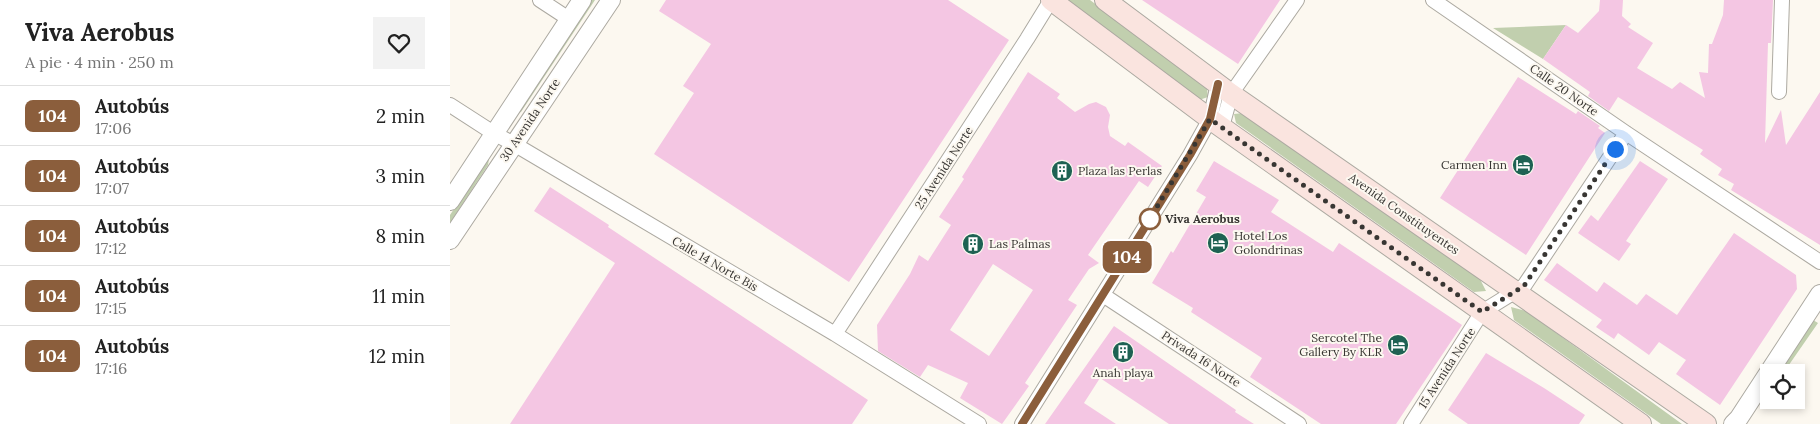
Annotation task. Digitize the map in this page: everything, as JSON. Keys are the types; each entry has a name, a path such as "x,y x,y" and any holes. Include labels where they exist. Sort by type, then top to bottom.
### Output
{"main road":[{"path":"1051,0 1216,123 1641,424"},
{"name":"Avenida Constituyentes","path":"1105,0 1225,89 1706,424"}],"street":[{"path":"540,0 569,19"},
{"name":"30 Avenida Norte","path":"450,201 582,0"},
{"name":"30 Avenida Norte","path":"450,240 611,0"},
{"name":"25 Avenida Norte","path":"835,334 1051,0"},
{"path":"1022,424 1103,295 1216,123 1225,89 1297,0"},
{"name":"Calle 20 Norte","path":"1433,0 1626,133 1820,262"},
{"path":"1779,92 1782,0"},
{"name":"Calle 14 Norte Bis","path":"450,105 495,134 835,334 979,424"},
{"path":"1482,312 1524,286 1626,133"},
{"path":"1732,424 1739,418 1820,294"},
{"name":"Privada 16 Norte","path":"1103,295 1299,424"},
{"name":"15 Avenida Norte","path":"1411,424 1482,312"}],"green space":[{"path":"591,0 595,0 521,112 518,113"},
{"path":"1068,0 1090,0 1207,88 1208,97 1199,100"},
{"path":"1566,25 1543,59 1493,28"},
{"path":"1243,113 1480,279 1486,291 1474,292 1236,123 1234,114"},
{"path":"489,159 488,165 450,223 450,215 485,162"},
{"path":"1511,307 1526,311 1682,424 1661,424 1514,320"},
{"path":"1813,320 1818,323 1790,364 1784,364"}],"building":[{"path":"666,0 948,0 1009,40 849,282 654,154 694,93 683,86 711,44 659,11"},
{"path":"1142,0 1280,0 1238,64"},
{"path":"1600,0 1623,0 1622,16 1631,24 1628,27 1653,43 1637,68 1672,89 1680,82 1705,98 1699,72 1708,73 1709,44 1712,44 1723,15 1724,0 1773,0 1771,43 1768,43 1765,143 1781,110 1786,145 1820,92 1820,245 1731,190 1734,184 1718,175 1722,169 1700,154 1703,150 1618,97 1609,111 1588,96 1590,92 1543,59 1566,25 1578,33 1599,11"},
{"path":"1028,72 1060,94 1057,98 1075,112 1096,102 1106,107 1110,115 1108,127 1110,136 1125,146 1128,142 1162,166 1148,187 1139,181 1088,255 1099,263 1089,269 1068,300 1077,305 1025,383 1029,386 1002,424 960,398 968,383 928,365 920,377 878,351 877,325 910,274 919,255 928,261 951,225 939,217 964,179 962,177","holes":["993,264 1033,290 989,356 950,330"]},
{"name":"Carmen Inn","path":"1518,77 1576,114 1578,111 1600,126 1598,128 1605,133 1526,255 1440,198"},
{"path":"1214,161 1279,200 1271,212 1333,252 1339,243 1462,325 1396,424 1321,424 1250,377 1262,358 1191,312 1193,308 1152,283 1171,251 1173,253 1206,197 1196,191"},
{"path":"1640,161 1668,179 1626,241 1631,244 1619,261 1578,233 1591,215 1598,221"},
{"path":"550,187 868,400 852,424 510,424 615,263 534,211"},
{"path":"1734,233 1796,275 1797,289 1720,405 1676,374 1686,360 1659,342 1649,355 1618,333 1614,339 1596,327 1602,320 1544,280 1557,263 1597,292 1604,282 1637,305 1646,294 1677,315"},
{"name":"Anah playa","path":"1114,326 1254,424 1169,424 1100,378 1084,403 1116,424 1045,424"},
{"path":"1486,353 1585,415 1579,424 1468,424 1448,410"}],"bus line":[{"name":"104","path":"1022,424 1190,155 1210,119 1218,84"}],"place":[{"name":"Carmen Inn","path":"1523,165"},
{"name":"Plaza las Perlas","path":"1062,171"},
{"name":"Viva Aerobus","path":"1150,219"},
{"name":"Hotel Los Golondrinas","path":"1218,243"},
{"name":"Las Palmas","path":"973,244"},
{"name":"Sercotel The Gallery By KLR","path":"1398,345"},
{"name":"Anah playa","path":"1123,352"}],"route":[{"path":"1150,219 1210,119 1482,312 1524,286 1615,149"}]}
